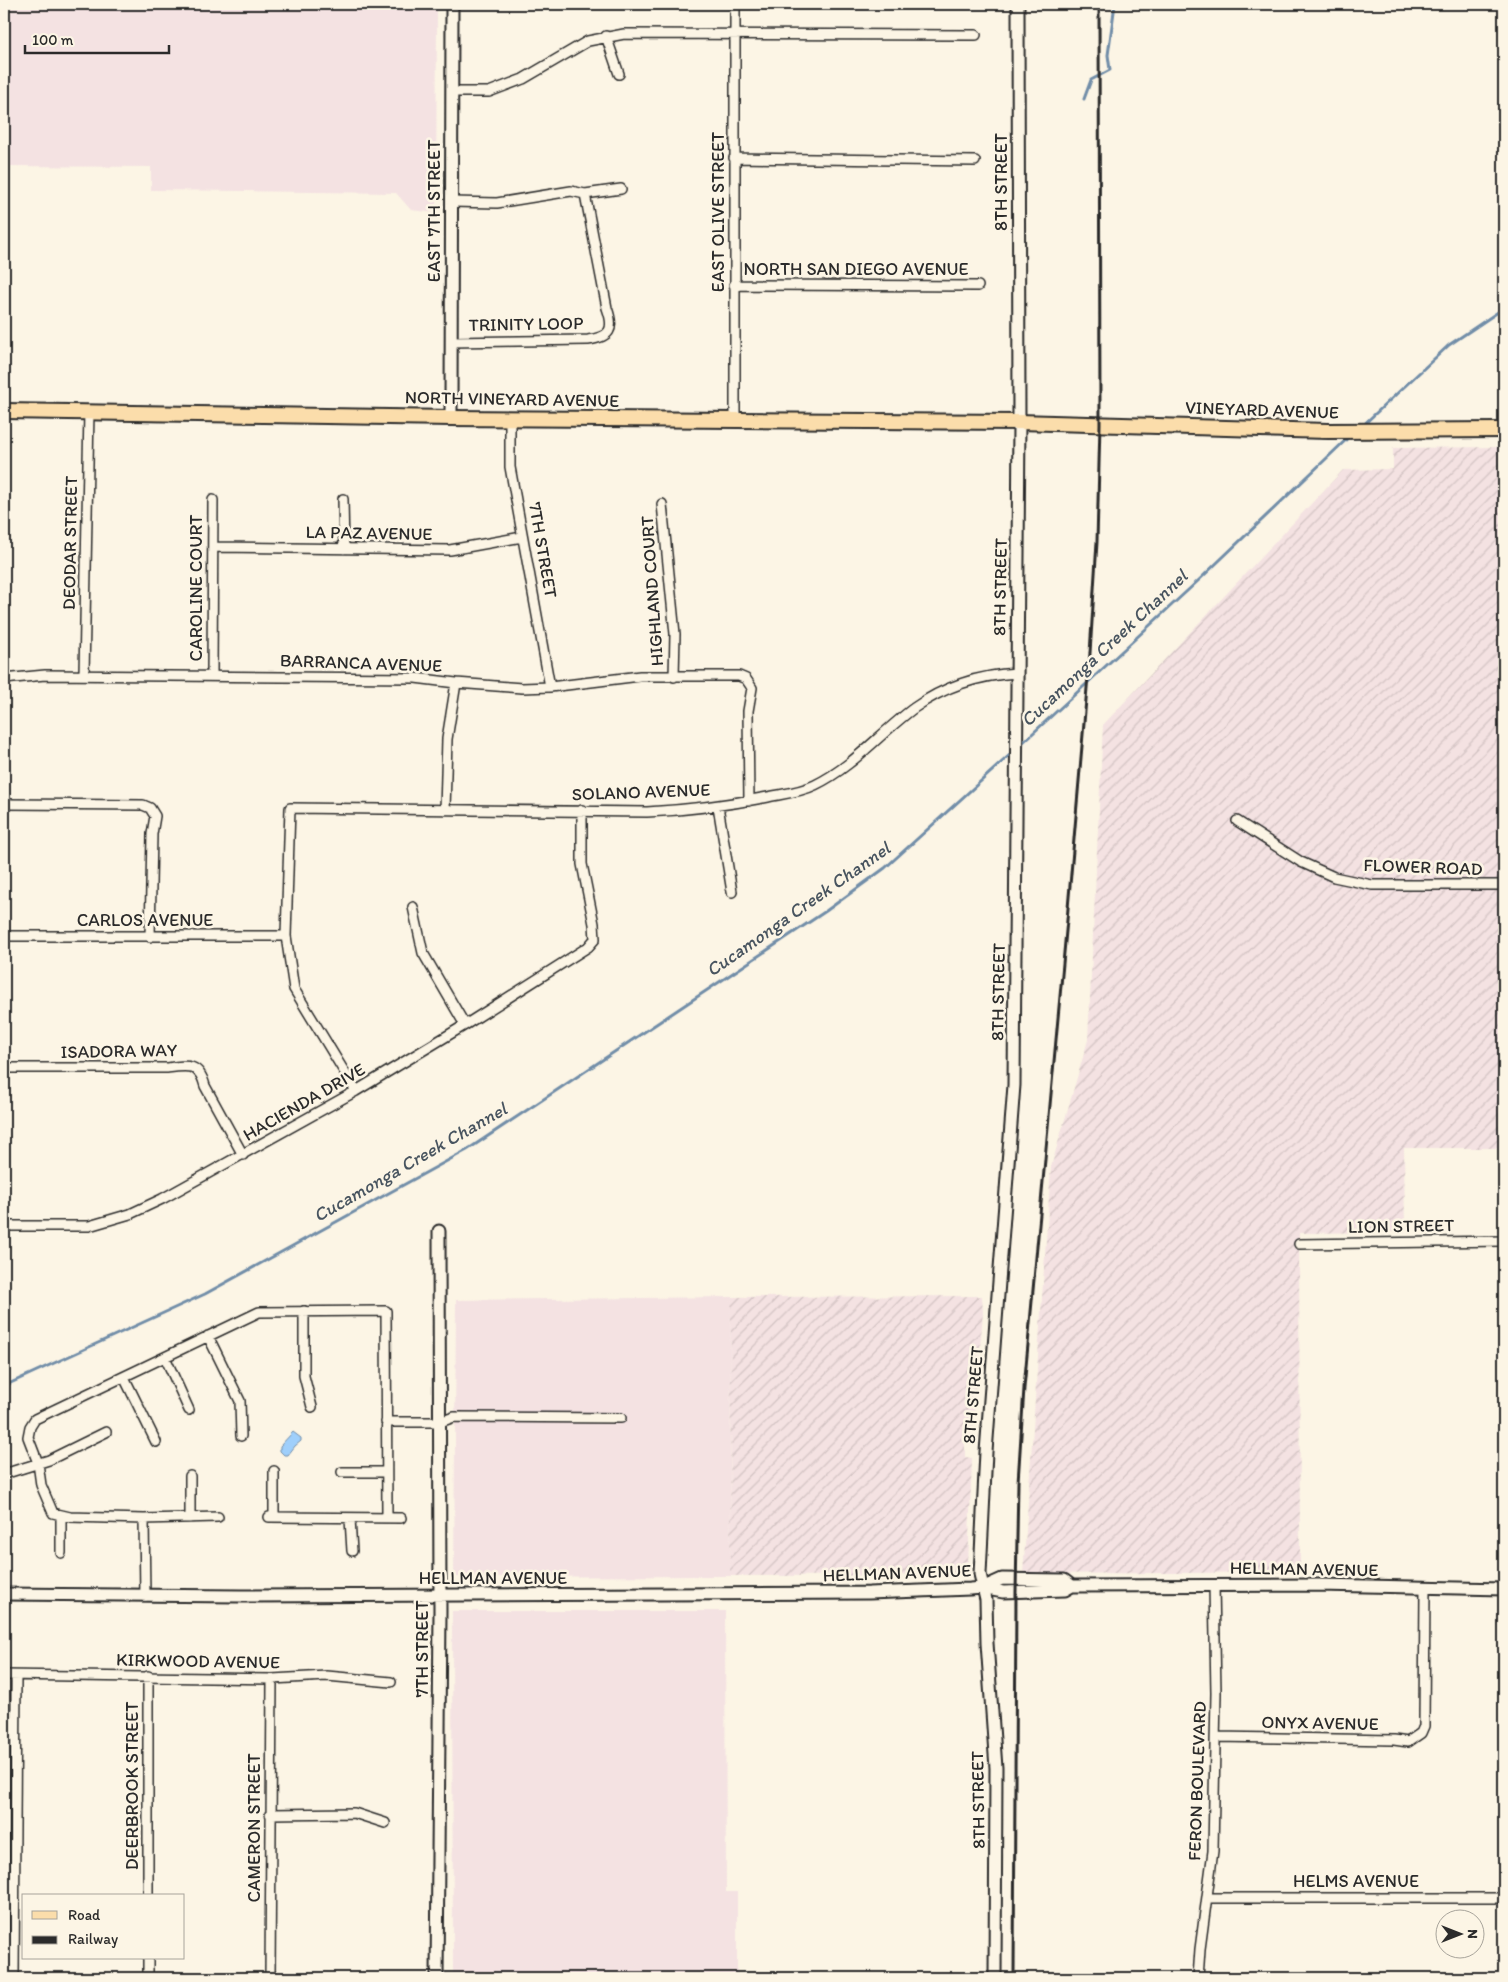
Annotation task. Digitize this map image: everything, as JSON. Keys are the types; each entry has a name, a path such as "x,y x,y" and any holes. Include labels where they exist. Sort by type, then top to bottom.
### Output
{"main road":[{"name":"NORTH VINEYARD AVENUE","path":"4,411 451,418 1019,422"},
{"name":"VINEYARD AVENUE","path":"1019,422 1384,432 1504,430"}],"street":[{"name":"EAST 7TH STREET","path":"451,418 452,4"},
{"name":"EAST OLIVE STREET","path":"735,4 735,420"},
{"name":"8TH STREET","path":"995,1978 996,1768 987,1643 986,1600 980,1574 983,1504 1014,1085 1018,788 1018,4"},
{"path":"452,92 489,92 523,79 588,42 606,36 624,34 976,35"},
{"path":"606,36 620,74"},
{"path":"734,158 974,161"},
{"path":"452,202 497,203 571,191 585,194 621,189"},
{"name":"TRINITY LOOP","path":"451,342 588,340 602,338 608,332 611,320 585,194"},
{"name":"NORTH SAN DIEGO AVENUE","path":"734,285 978,286"},
{"name":"DEODAR STREET","path":"84,675 89,411"},
{"name":"7TH STREET","path":"510,418 510,467 550,687"},
{"path":"344,498 344,549"},
{"name":"CAROLINE COURT","path":"212,676 213,500"},
{"name":"HIGHLAND COURT","path":"662,504 675,634 674,677"},
{"name":"LA PAZ AVENUE","path":"213,547 450,550 522,537"},
{"name":"SOLANO AVENUE","path":"286,936 290,808 656,811 718,806 749,801 813,786 835,774 852,762 913,709 936,694 971,679 1017,673"},
{"name":"BARRANCA AVENUE","path":"4,679 46,675 415,678 522,688 550,687 640,676 739,676 746,679 752,688 748,711 749,801"},
{"path":"445,810 447,739 456,683"},
{"path":"4,804 143,805 150,808 155,816 152,834 150,937"},
{"path":"718,806 732,892"},
{"name":"HACIENDA DRIVE","path":"4,1226 89,1226 130,1214 162,1199 356,1091 588,947 595,939 594,924 582,864 582,810"},
{"name":"FLOWER ROAD","path":"1237,820 1301,862 1334,877 1372,885 1504,885"},
{"path":"413,906 423,953 465,1025"},
{"name":"CARLOS AVENUE","path":"4,936 286,936"},
{"path":"286,936 294,989 356,1091"},
{"name":"ISADORA WAY","path":"4,1068 167,1068 184,1066 194,1069 202,1074 205,1086 243,1155"},
{"name":"7TH STREET","path":"437,1978 440,1596 439,1231"},
{"name":"LION STREET","path":"1299,1244 1504,1241"},
{"path":"218,1517 70,1518 53,1513 42,1485 38,1463 28,1437 30,1427 36,1419 260,1312 386,1311 386,1518"},
{"path":"304,1312 304,1376 312,1407"},
{"path":"208,1336 240,1401 241,1436"},
{"path":"165,1357 189,1410"},
{"path":"124,1377 156,1442"},
{"path":"386,1422 440,1422 454,1417 621,1418"},
{"path":"4,1474 49,1460 106,1432"},
{"path":"274,1471 272,1517 401,1518"},
{"path":"342,1472 386,1472"},
{"path":"190,1476 190,1518"},
{"path":"61,1515 61,1553"},
{"path":"144,1519 144,1596"},
{"path":"350,1519 352,1551"},
{"name":"HELLMAN AVENUE","path":"4,1594 440,1596 869,1593 982,1588 1002,1579 1064,1580 1072,1586 1320,1585 1504,1589"},
{"name":"FERON BOULEVARD","path":"1198,1978 1213,1851 1216,1737 1214,1585"},
{"name":"ONYX AVENUE","path":"1216,1737 1394,1740 1408,1742 1421,1733 1424,1726 1425,1709 1425,1588"},
{"name":"KIRKWOOD AVENUE","path":"4,1676 148,1676 272,1679 327,1676 392,1682"},
{"path":"14,1978 16,1676"},
{"name":"DEERBROOK STREET","path":"148,1676 148,1894"},
{"name":"CAMERON STREET","path":"270,1978 272,1679"},
{"path":"270,1814 354,1813 385,1823"},
{"name":"HELMS AVENUE","path":"1207,1898 1504,1898"},
{"path":"148,1960 148,1978"}],"shaded area":[{"path":"4,4 437,4 436,213 411,210 396,193 151,190 151,167 4,166"},
{"path":"1504,447 1504,1148 1404,1148 1405,1232 1299,1233 1300,1572 1023,1574 1051,1167 1088,1040 1103,725 1343,470 1393,469 1393,448"},
{"path":"982,1296 983,1313 972,1442 965,1443 965,1457 972,1458 967,1571 959,1575 730,1576 731,1297"},
{"path":"731,1297 730,1576 454,1577 456,1300"},
{"path":"452,1611 725,1611 726,1892 737,1892 737,1978 453,1978"}],"water":[{"path":"293,1432 301,1438 301,1441 288,1455 284,1455 280,1451 280,1446"}],"waterway":[{"path":"1084,99 1091,80 1110,70 1108,55 1115,4"},
{"name":"Cucamonga Creek Channel","path":"1361,427 1449,345 1504,308"},
{"name":"Cucamonga Creek Channel","path":"1019,746 1199,580 1350,436"},
{"name":"Cucamonga Creek Channel","path":"4,1386 205,1294 467,1150 826,911 885,868 1013,752"}],"railway":[{"path":"1014,1978 1018,1482 1024,1388 1090,653 1097,542 1100,424 1099,4"}]}
